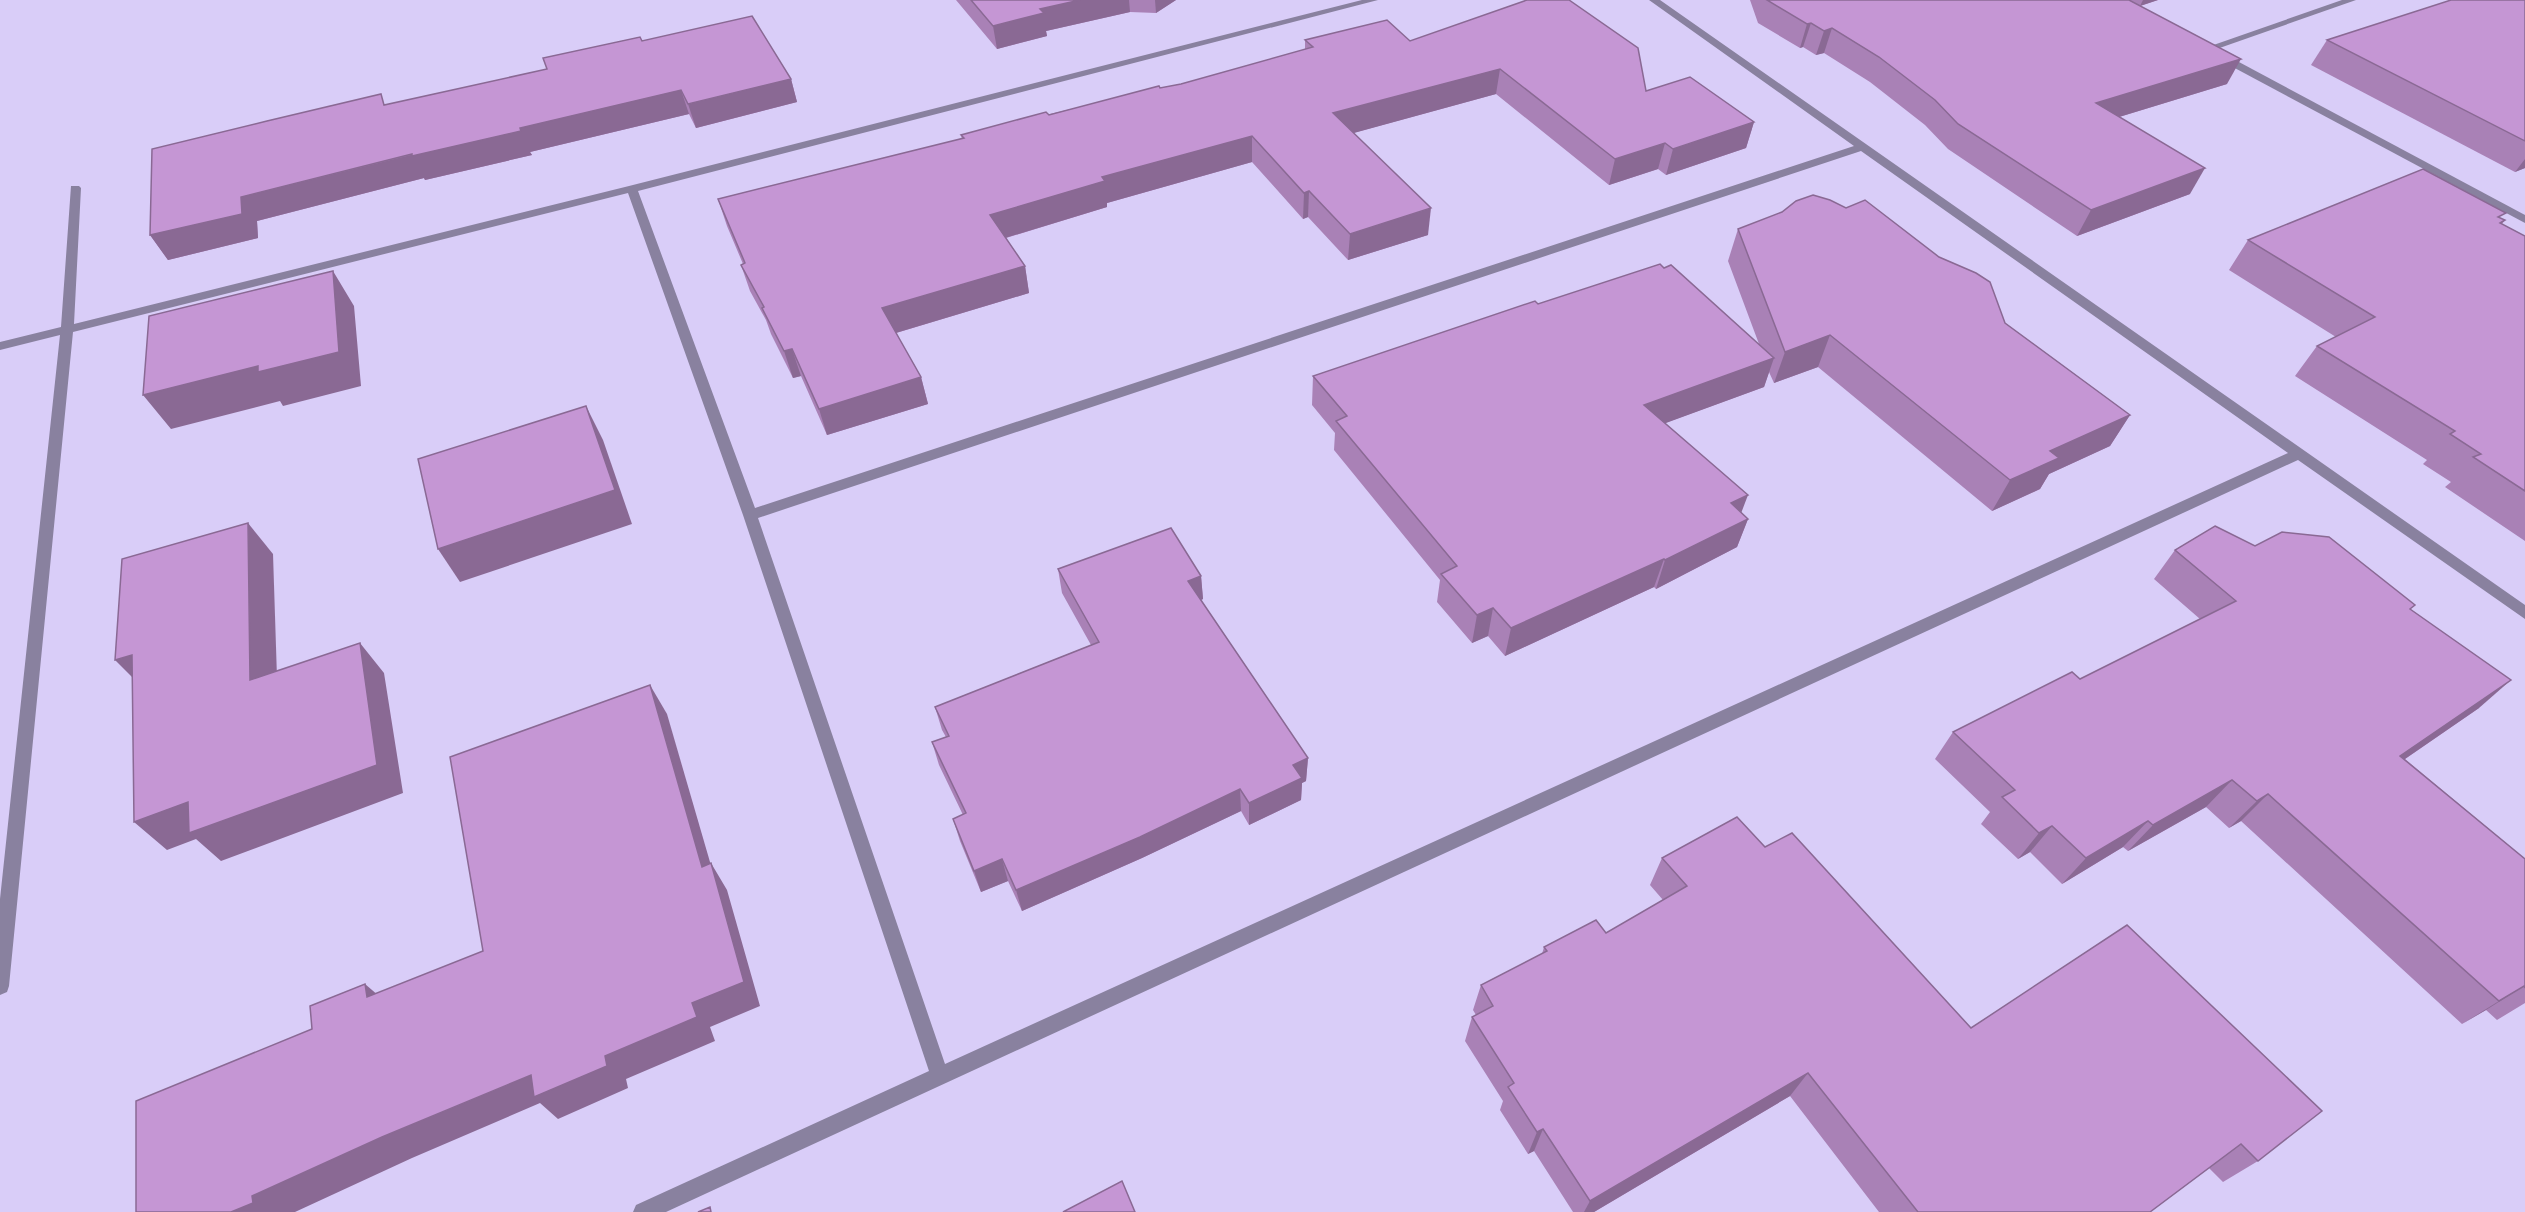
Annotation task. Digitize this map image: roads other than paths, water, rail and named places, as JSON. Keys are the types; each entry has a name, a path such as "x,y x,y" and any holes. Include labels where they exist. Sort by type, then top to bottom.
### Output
{"street":[{"path":"0,346 632,189 1373,0"},
{"path":"1654,0 2525,613"},
{"path":"2351,0 2202,46 2525,220"},
{"path":"750,515 1862,147"},
{"path":"0,986 67,329 75,188"},
{"path":"632,189 750,515 940,1076"},
{"path":"643,1212 2300,454"}]}
